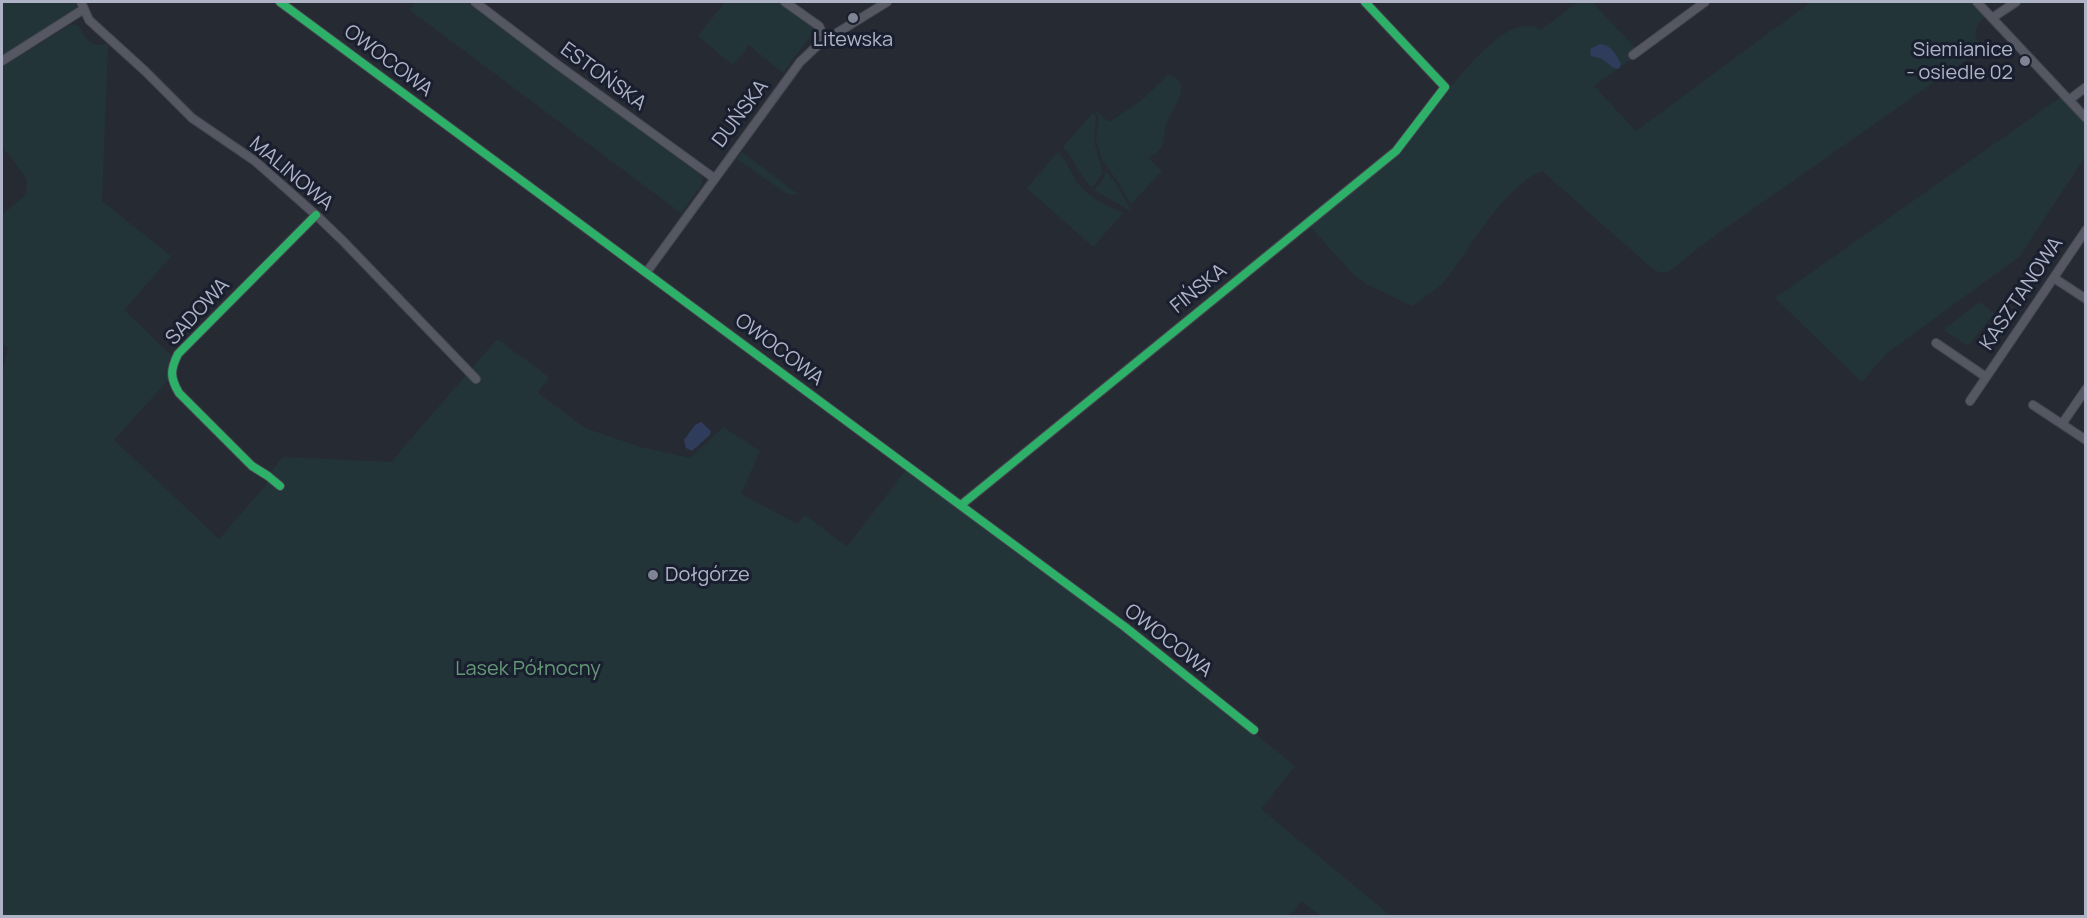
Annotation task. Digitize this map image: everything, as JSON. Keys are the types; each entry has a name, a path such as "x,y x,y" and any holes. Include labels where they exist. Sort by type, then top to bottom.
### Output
{"street":[{"name":"OWOCOWA","path":"280,2 1125,627 1254,730"},
{"name":"ESTOŃSKA","path":"475,2 714,177"},
{"path":"785,2 819,26 825,39"},
{"name":"DUŃSKA","path":"646,273 800,62 825,39 887,2"},
{"name":"FIŃSKA","path":"961,506 1396,151 1445,87 1365,2"},
{"path":"1633,55 1705,2"},
{"path":"1977,2 2085,117"},
{"path":"1992,18 2016,2"},
{"path":"2,61 83,5"},
{"name":"MALINOWA","path":"83,5 89,20 192,118 255,161 316,215 476,379"},
{"path":"2069,100 2085,87"},
{"name":"SADOWA","path":"280,486 252,466 179,393 171,380 173,363 178,354 316,215"},
{"name":"KASZTANOWA","path":"1970,401 2085,230"},
{"path":"2054,278 2085,299"},
{"name":"KASZTANOWA","path":"1936,343 1986,377"},
{"path":"2062,424 2085,389"},
{"path":"2033,405 2085,440"}],"green space":[{"path":"2,2 75,2 77,8 2,56"},
{"path":"416,2 466,2 698,173 702,177 702,184 681,213 410,10"},
{"path":"725,2 781,2 813,24 815,30 783,73 749,45 733,65 698,36"},
{"path":"1578,2 1592,2 1640,53 1594,86 1636,131 1811,2 1971,2 1985,16 1975,32 1983,48 1717,234 1668,272 1662,273 1654,270 1542,171 1515,189 1490,218 1444,281 1412,306 1366,284 1352,273 1310,226 1395,157 1443,96 1484,50 1505,34 1524,26 1541,30"},
{"name":"Lasek Północny","path":"70,25 78,25 89,42 93,44 108,43 102,201 171,256 124,310 172,356 168,380 114,440 219,539 266,485 274,468 283,457 391,462 497,339 549,377 538,393 585,428 640,447 690,458 723,427 760,451 741,494 797,524 805,515 847,547 908,467 1165,662 1295,766 1261,809 1391,916 1321,916 1301,901 1289,916 2,916 2,375 8,348 2,344 2,215 24,196 27,181 2,147 2,67"},
{"path":"1168,75 1176,78 1180,83 1180,94 1166,124 1162,145 1155,154 1148,158 1162,171 1131,204 1102,160 1096,140 1099,118 1095,110 1109,122 1142,100"},
{"path":"2061,97 2085,123 2085,157 2019,257 1887,353 1862,382 1775,298"},
{"path":"1093,113 1096,116 1094,142 1103,172 1092,188 1063,147"},
{"path":"742,152 799,195 787,194 737,159"},
{"path":"1058,152 1076,181 1086,192 1123,213 1093,247 1027,188"},
{"path":"1105,170 1117,185 1131,211 1094,190 1104,178"},
{"path":"1979,302 1994,313 1968,346 1944,330"}],"water":[{"path":"1600,44 1608,46 1613,51 1621,64 1619,69 1602,59 1591,56 1590,49"},
{"path":"701,422 711,431 710,435 692,451 686,448 684,440 695,425"}],"cycle path":[{"path":"280,2 1125,627 1254,730"},
{"path":"961,505 1396,151 1445,87 1365,2"},
{"path":"280,486 252,466 179,393 174,383 172,369 178,354 316,215"}],"place":[{"name":"Litewska","path":"853,18"},
{"name":"Siemianice - osiedle 02","path":"2025,61"},
{"name":"Dołgórze","path":"653,575"}]}
